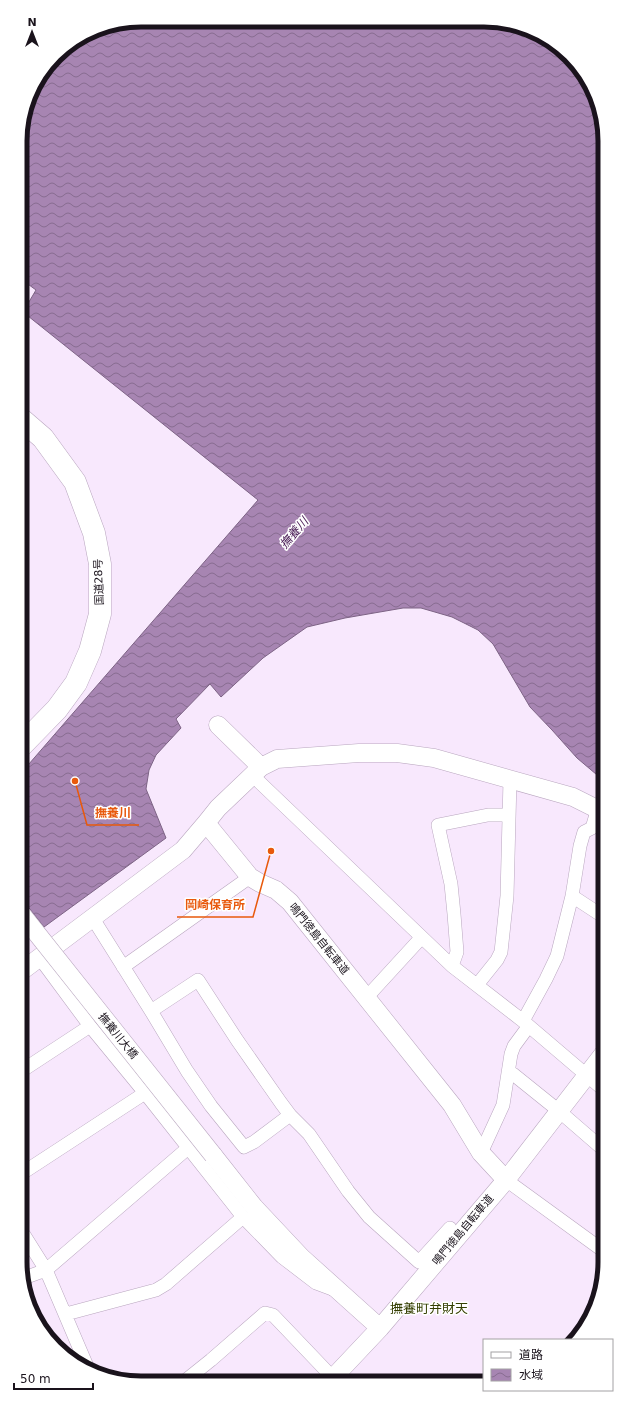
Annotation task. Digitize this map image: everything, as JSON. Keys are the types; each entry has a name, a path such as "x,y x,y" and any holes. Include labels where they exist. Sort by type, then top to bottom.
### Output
{"highway":[{"name":"国道28号","path":"27,424 43,438 75,482 94,533 100,564 100,614 90,651 76,684 57,710 27,740"}],"main road":[{"path":"218,725 257,771"},
{"path":"27,967 183,850 218,808 257,771 277,759 360,753 397,753 434,758 573,797 598,809"},
{"name":"鳴門徳島自転車道","path":"206,823 250,877 276,890 290,902 452,1105 481,1153 506,1180 380,1328 336,1376"},
{"name":"撫養川大橋","path":"27,921 254,1207 301,1258 380,1328"},
{"path":"506,1180 598,1061"}],"street":[{"path":"257,771 421,938 452,966 598,1085"},
{"path":"477,985 497,960 501,952 507,896 510,780"},
{"path":"452,966 457,952 454,914 450,884 438,825 488,815 509,814"},
{"path":"481,1153 503,1104 511,1054 514,1046 557,956 572,896 580,846 584,832 592,828 598,814"},
{"path":"123,967 250,877"},
{"path":"572,896 598,913"},
{"path":"92,917 187,1071 211,1106 244,1147 254,1142 290,1115"},
{"path":"366,998 421,938"},
{"path":"39,957 90,1026 243,1217 282,1257 316,1283 339,1292"},
{"path":"151,1011 198,980 237,1040 290,1115 309,1134 348,1191 369,1217 418,1262 450,1228"},
{"path":"27,1067 90,1026"},
{"path":"508,1074 513,1074 598,1145"},
{"path":"27,1170 145,1093"},
{"path":"28,1277 46,1270 188,1148"},
{"path":"506,1180 598,1247"},
{"path":"66,1314 156,1290 166,1284 243,1217"},
{"path":"27,1240 46,1270 66,1314 81,1359"},
{"path":"191,1376 265,1313 273,1315 330,1376"}],"water":[{"path":"134,27 491,27 521,33 547,46 565,60 583,84 589,97 597,126 598,141 598,776 577,758 530,707 493,644 478,630 452,617 421,608 403,608 345,618 307,627 263,658 221,697 210,684 176,719 181,728 156,755 149,770 146,789 166,838 44,927 27,905 27,766 258,500 27,315 27,305 36,290 27,283 27,134 31,112 42,84 55,66 66,55 84,42 97,36 119,29"}],"place":[{"name":"撫養川","path":"75,781"},
{"name":"岡崎保育所","path":"271,851"}],"district":[{"name":"撫養町弁財天","path":"429,1308"}]}
